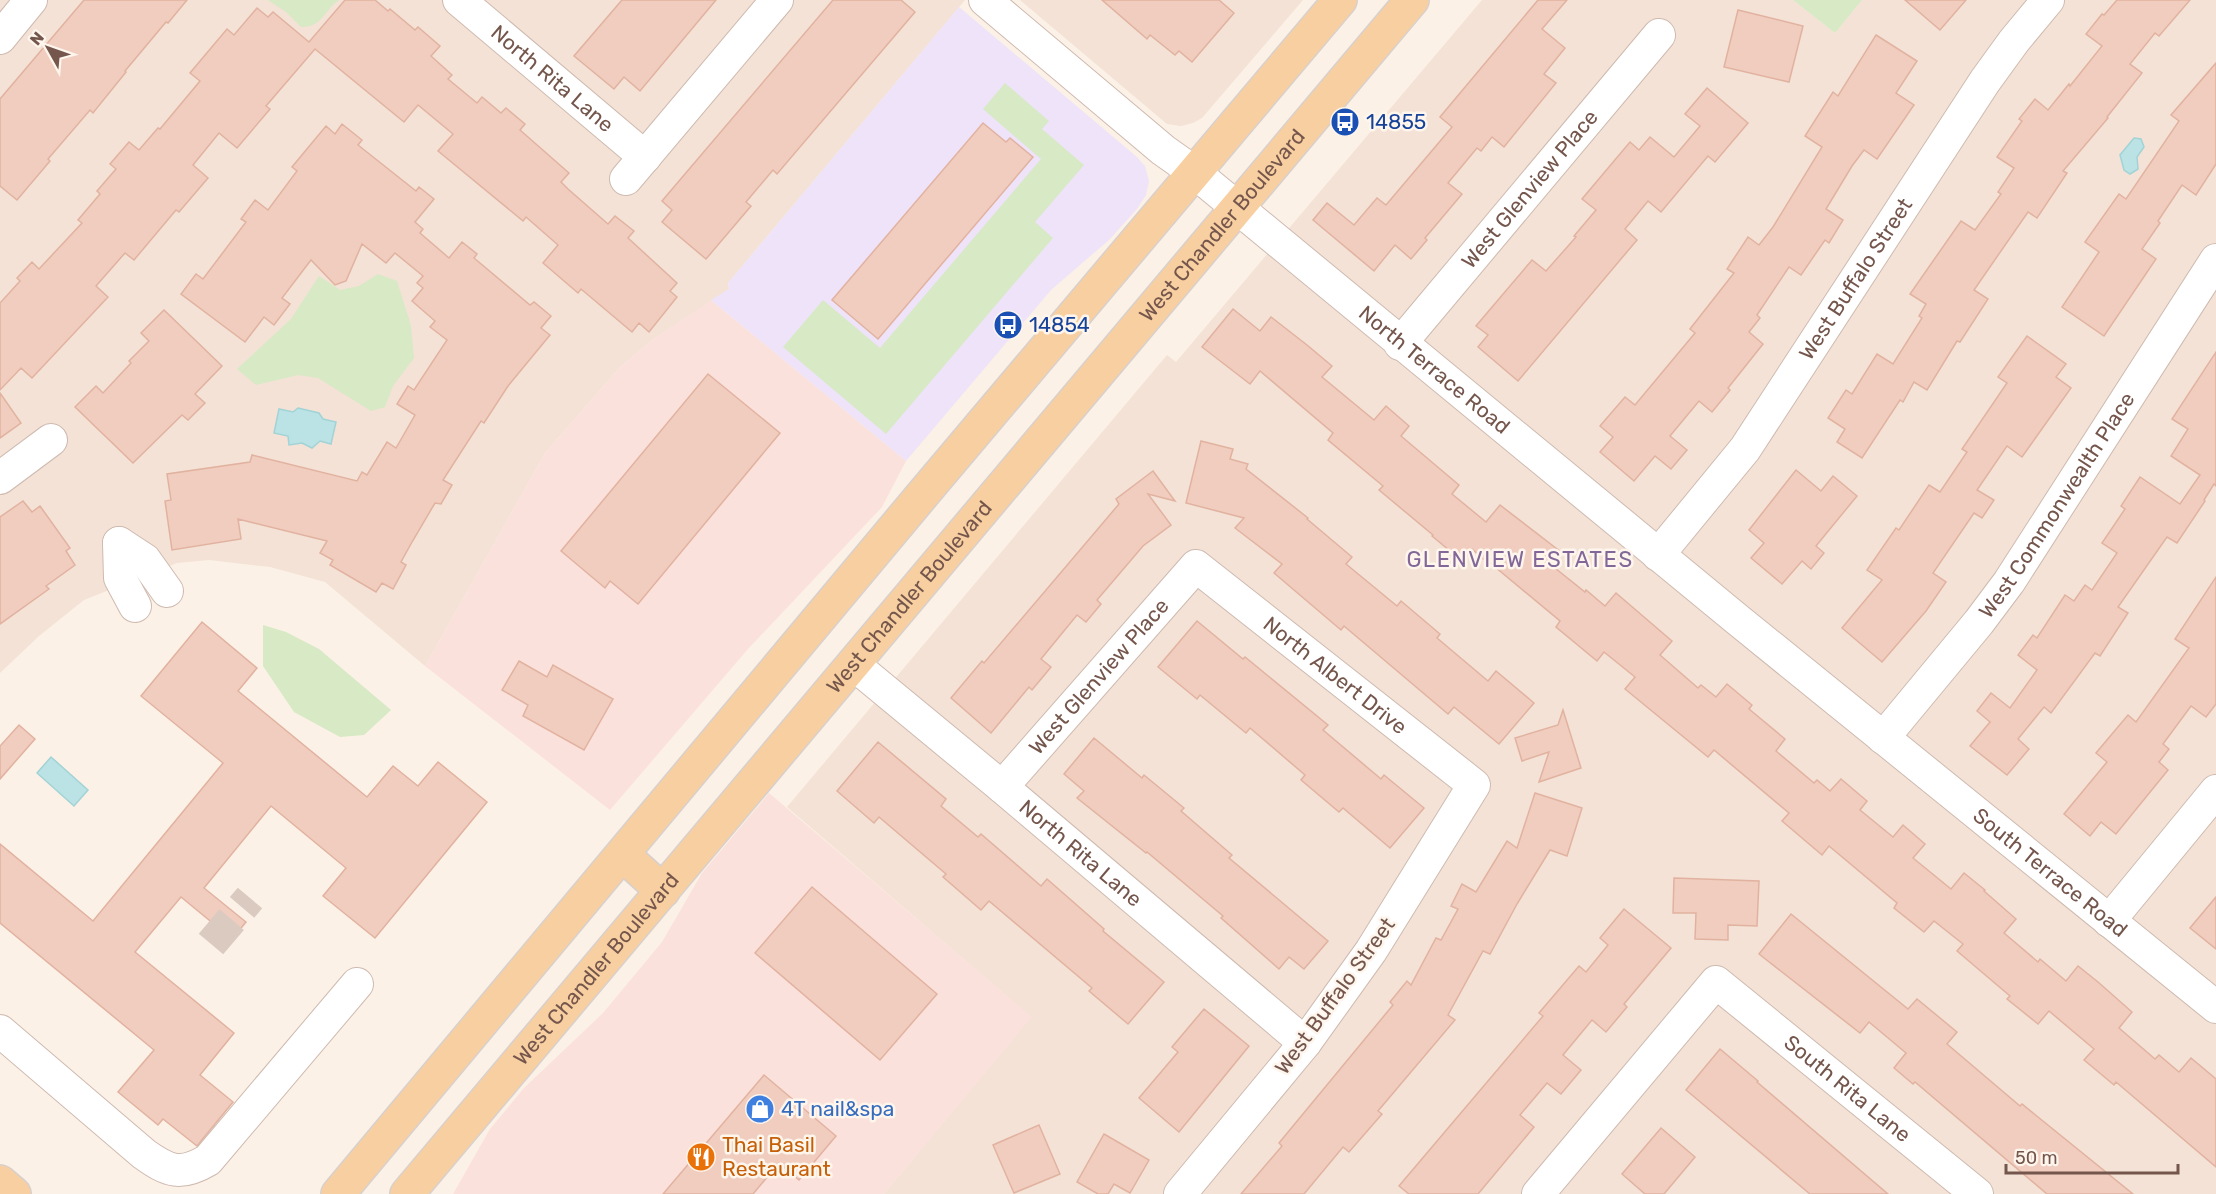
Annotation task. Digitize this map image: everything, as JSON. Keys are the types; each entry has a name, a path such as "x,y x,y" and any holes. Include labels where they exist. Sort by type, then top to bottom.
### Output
{"main road":[{"path":"338,1194 1340,0"},
{"name":"West Chandler Boulevard","path":"407,1194 1412,0"},
{"path":"622,855 663,891"},
{"path":"0,1182 14,1194"}],"street":[{"path":"0,38 31,0"},
{"name":"North Rita Lane","path":"459,0 636,168 777,0"},
{"name":"North Terrace Road","path":"985,0 1163,150 1194,172 1400,344 1882,738"},
{"name":"West Buffalo Street","path":"1658,555 1745,448 1985,81 2048,0"},
{"name":"West Glenview Place","path":"1400,344 1659,35"},
{"name":"West Commonwealth Place","path":"1882,738 1979,622 2009,582 2216,260"},
{"path":"0,477 51,440"},
{"path":"135,606 120,578 119,543 145,560 167,591"},
{"name":"West Glenview Place","path":"1002,787 1196,566"},
{"name":"North Albert Drive","path":"1196,566 1474,785"},
{"name":"North Rita Lane","path":"853,664 1305,1043"},
{"name":"South Terrace Road","path":"1882,738 2216,1007"},
{"name":"West Buffalo Street","path":"1180,1194 1305,1043 1371,951 1474,785"},
{"path":"2109,921 2216,791"},
{"name":"South Rita Lane","path":"1538,1194 1716,982 1977,1194"},
{"path":"0,1031 154,1161 176,1171 193,1169 208,1160 357,984"}],"shaded area":[{"path":"0,0 965,0 728,283 729,289 652,340 620,367 545,453 425,666 325,582 270,567 209,560 177,563 84,600 39,636 0,673"},
{"path":"1020,0 1303,0 1202,118 1181,126 1167,124"},
{"path":"1482,0 1793,0 1835,33 1862,0 2216,0 2216,1194 884,1194 1031,1017 787,807 1167,355 1176,362"},
{"path":"959,7 1137,157 1145,166 1149,181 1146,195 1137,209 1109,240 1051,290 906,461 711,300 729,289 728,283"},
{"path":"711,300 906,461 882,507 748,649 610,810 425,666 545,453 620,367 652,340"},
{"path":"769,793 1032,1017 884,1194 453,1194 490,1129 524,1088 603,1013 662,942 702,873"}],"green space":[{"path":"268,0 339,0 314,24 301,27 286,12"},
{"path":"1793,0 1862,0 1835,33"},
{"path":"1005,83 1049,121 1042,129 1084,165 1035,222 1053,238 886,434 783,347 823,300 880,348 1041,159 983,109"},
{"path":"378,274 397,281 411,326 414,358 393,386 385,407 371,411 318,378 298,375 256,385 237,369 291,319 319,276 340,290 359,286"},
{"path":"263,625 286,632 319,649 391,710 364,735 340,737 294,712 263,666"}],"water":[{"path":"2134,138 2141,139 2144,147 2137,157 2138,169 2130,174 2124,170 2120,155"},
{"path":"298,408 319,413 323,419 336,422 331,444 320,441 312,448 302,443 289,445 288,436 274,433 279,409 293,412"},
{"path":"51,757 88,790 74,806 37,773"}],"building":[{"path":"84,0 187,0 125,71 93,113 90,110 48,159 50,161 17,200 0,186 0,99"},
{"path":"345,0 375,0 415,30 418,27 440,46 431,56 452,75 448,79 477,103 482,97 501,113 506,108 525,124 520,130 569,173 561,182 568,189 608,224 615,216 634,231 628,238 677,283 670,291 677,297 649,332 639,323 632,332 581,289 578,293 543,263 558,245 526,217 523,221 438,151 453,134 418,105 404,122 315,49 266,106 270,109 237,148 219,133 193,165 208,178 179,212 176,210 134,260 125,253 96,286 108,297 32,378 21,368 0,390 0,303 20,281 17,278 32,262 39,269 82,223 78,220 100,194 97,191 116,169 110,164 129,142 139,150 158,128 160,129 200,81 190,73 227,29 234,35 257,8 268,17 273,12 309,42"},
{"path":"622,0 716,0 640,91 624,77 614,89 574,56"},
{"path":"833,0 901,0 915,12 777,174 773,170 746,202 751,206 706,259 662,222 672,210 662,201"},
{"path":"1102,0 1219,0 1234,13 1192,62 1179,51 1175,55 1150,35 1147,39"},
{"path":"1538,0 1567,0 1542,29 1565,48 1544,74 1556,83 1504,147 1492,137 1481,151 1477,148 1448,183 1462,194 1425,238 1427,240 1411,259 1395,245 1374,271 1313,220 1327,203 1354,225 1377,198 1386,205 1452,127 1440,117"},
{"path":"1905,0 1966,0 1940,30"},
{"path":"2117,0 2190,0 2159,36 2155,33 2130,64 2142,73 2063,171 2067,173 2037,218 2028,212 1974,290 1988,299 1960,342 1957,341 1927,390 1914,382 1903,402 1900,400 1862,458 1837,442 1845,429 1828,418 1846,390 1852,394 1877,354 1893,364 1922,318 1919,316 1926,304 1910,294 1961,221 1975,230 2001,194 1998,192 2014,168 1997,157 2022,121 2019,119 2035,99 2048,110 2069,84 2070,86 2102,46 2086,34"},
{"path":"1738,10 1803,26 1789,82 1724,67"},
{"path":"1876,35 1917,61 1896,93 1914,105 1877,159 1864,150 1852,166 1826,209 1843,220 1829,243 1825,240 1801,275 1789,267 1757,315 1760,318 1749,332 1763,344 1728,388 1730,390 1712,412 1699,401 1670,436 1687,450 1671,469 1655,456 1634,481 1600,452 1613,437 1600,426 1625,397 1635,405 1695,333 1690,329 1734,273 1727,269 1748,237 1759,245 1773,227 1822,147 1805,136 1833,92 1838,96"},
{"path":"2216,63 2216,164 2196,195 2182,185 2158,221 2160,223 2142,249 2156,259 2104,336 2062,307 2099,252 2085,242 2119,194 2126,199 2179,121 2171,115"},
{"path":"1707,88 1748,123 1715,162 1708,156 1661,212 1648,201 1625,229 1637,240 1518,381 1478,347 1488,335 1476,326 1532,260 1546,271 1576,237 1574,236 1596,210 1582,199 1630,142 1639,150 1650,137 1674,157 1700,126 1685,114"},
{"path":"983,123 1006,142 1010,138 1033,157 878,339 832,300"},
{"path":"342,124 362,140 358,145 416,191 419,187 434,199 415,222 423,229 420,233 449,258 462,242 477,254 474,258 530,305 534,302 551,316 541,328 550,335 508,386 484,423 481,421 443,480 452,485 441,504 435,503 412,542 401,562 406,565 393,589 382,583 376,592 330,565 333,560 320,553 327,541 238,519 241,539 172,550 165,501 171,500 167,474 250,462 252,455 357,481 362,472 367,475 387,442 396,448 415,415 397,404 408,386 414,390 447,340 430,327 435,321 412,301 423,288 417,283 423,276 395,253 386,263 362,244 346,281 335,285 311,260 282,298 290,304 274,325 264,317 245,342 181,294 196,274 203,279 246,222 241,219 255,200 268,210 297,171 292,167 326,126 335,134"},
{"path":"1233,309 1260,331 1271,317 1307,345 1332,366 1322,377 1374,420 1386,406 1409,426 1401,436 1459,485 1452,494 1486,522 1500,505 1561,552 1550,564 1605,606 1616,593 1672,641 1660,655 1698,688 1701,685 1716,697 1727,684 1752,705 1749,709 1785,739 1776,751 1814,783 1817,780 1830,791 1841,779 1867,801 1860,810 1893,837 1903,825 1925,844 1913,858 1951,889 1964,873 1985,890 2016,919 2004,933 2038,962 2040,959 2066,981 2078,966 2132,1012 2119,1028 2155,1059 2159,1055 2179,1072 2191,1058 2216,1079 2216,1167 2116,1082 2114,1085 2084,1060 2094,1049 2049,1011 2038,1024 2007,999 2010,996 1957,951 1963,944 1934,921 1924,932 1894,908 1897,903 1829,846 1822,855 1782,821 1789,813 1714,750 1708,757 1625,689 1635,677 1604,652 1597,661 1556,627 1560,621 1472,549 1462,561 1379,490 1383,486 1328,440 1333,433 1260,371 1250,384 1202,347"},
{"path":"164,310 222,366 195,394 205,403 188,420 182,415 133,463 75,407 96,386 103,393 131,363 129,361 149,341 141,333"},
{"path":"2027,336 2066,364 2056,377 2071,388 2022,457 2007,446 1977,490 1994,500 1982,518 1974,513 1933,573 1946,582 1926,611 1882,662 1842,628 1882,580 1867,570 1896,528 1899,530 1929,485 1940,492 1967,452 1962,449 2007,383 1998,377"},
{"path":"2216,352 2216,486 2214,484 2177,543 2167,537 2118,607 2128,613 2100,656 2095,653 2051,713 2044,707 2018,739 2029,749 2007,775 1970,746 1990,722 1977,711 1991,693 2010,708 2037,670 2018,655 2033,635 2037,638 2065,595 2074,601 2085,585 2092,590 2117,553 2102,543 2125,509 2121,506 2140,477 2180,504 2200,475 2171,456 2188,429 2172,419"},
{"path":"708,374 780,433 638,604 610,581 605,588 561,551"},
{"path":"0,393 21,423 0,438"},
{"path":"1201,441 1233,449 1230,459 1248,464 1246,469 1308,518 1352,557 1346,564 1397,606 1401,601 1440,634 1437,638 1488,681 1496,671 1534,703 1499,744 1454,707 1448,714 1344,626 1341,630 1274,573 1282,564 1235,528 1244,518 1186,503"},
{"path":"1796,470 1821,491 1833,476 1857,496 1816,546 1824,553 1811,569 1802,561 1782,584 1751,558 1764,543 1749,530"},
{"path":"1153,471 1175,501 1148,494 1171,525 1143,546 1097,600 1101,604 1086,622 1077,615 1041,659 1051,667 1032,690 1029,687 991,733 951,698 982,661 984,663 1119,504 1116,499"},
{"path":"23,501 32,512 40,506 70,548 66,551 75,565 46,586 49,589 0,624 0,517"},
{"path":"2216,577 2216,704 2206,717 2191,706 2163,744 2169,749 2159,762 2168,770 2116,834 2101,822 2090,836 2064,814 2107,762 2096,753 2128,715 2136,722 2189,648 2175,639"},
{"path":"1197,621 1328,725 1323,730 1381,779 1384,775 1424,808 1390,848 1343,808 1339,812 1301,780 1305,775 1250,728 1246,733 1200,695 1197,699 1158,667"},
{"path":"202,622 257,668 238,691 367,797 393,766 418,786 438,762 487,802 375,938 323,896 346,868 271,806 204,888 246,922 232,939 181,897 135,952 234,1033 200,1075 233,1102 197,1146 163,1119 158,1125 118,1092 154,1050 0,923 0,844 93,921 223,763 141,696"},
{"path":"519,661 547,677 553,665 613,699 584,750 523,716 528,705 502,690"},
{"path":"1563,710 1581,768 1539,782 1549,752 1522,761 1515,738 1558,725"},
{"path":"19,725 35,739 0,779 0,746"},
{"path":"1094,738 1142,778 1144,775 1184,808 1181,811 1232,855 1229,858 1328,941 1304,969 1289,957 1279,969 1221,918 1223,916 1147,852 1077,798 1084,791 1064,774"},
{"path":"878,742 946,799 941,806 978,837 981,834 1041,886 1047,879 1104,929 1103,931 1164,982 1128,1024 1089,991 1092,988 989,901 981,910 943,877 946,874 879,817 874,823 837,791"},
{"path":"1535,793 1582,808 1567,856 1550,850 1490,954 1483,951 1448,1015 1455,1020 1378,1111 1382,1114 1349,1152 1343,1147 1304,1194 1241,1194 1282,1146 1279,1143 1393,1005 1390,1002 1407,981 1411,985 1436,938 1441,940 1458,909 1451,906 1462,884 1476,892 1507,841 1517,848"},
{"path":"1674,878 1759,881 1757,926 1728,925 1728,940 1695,939 1696,913 1673,913"},
{"path":"812,887 937,994 880,1060 755,953"},
{"path":"2216,897 2216,949 2190,928"},
{"path":"1624,909 1671,948 1624,1004 1627,1007 1606,1032 1592,1020 1563,1055 1581,1070 1561,1094 1547,1083 1520,1115 1534,1127 1478,1194 1409,1194 1399,1186 1543,1016 1539,1013 1579,966 1586,972 1608,945 1600,938"},
{"path":"1791,914 1908,1009 1917,999 1957,1032 1947,1044 2020,1106 2022,1104 2133,1194 2047,1194 1915,1082 1913,1084 1894,1068 1906,1053 1869,1022 1860,1033 1759,954"},
{"path":"1204,1009 1249,1046 1179,1132 1139,1098 1178,1052 1172,1047"},
{"path":"1720,1049 1888,1194 1810,1194 1686,1090"},
{"path":"764,1075 836,1136 799,1180 779,1163 753,1194 663,1194"},
{"path":"1039,1125 1060,1174 1014,1193 993,1145"},
{"path":"1661,1128 1695,1157 1664,1194 1645,1194 1622,1174"},
{"path":"1104,1134 1149,1160 1130,1193 1114,1184 1108,1194 1098,1194 1077,1182"}],"tunnel":[{"path":"211,944 250,898"}],"place":[{"name":"14855","path":"1345,122"},
{"name":"14854","path":"1008,325"},
{"name":"4T nail&spa","path":"760,1109"},
{"name":"Thai Basil Restaurant","path":"701,1157"}],"district":[{"name":"GLENVIEW ESTATES","path":"1520,559"}]}
